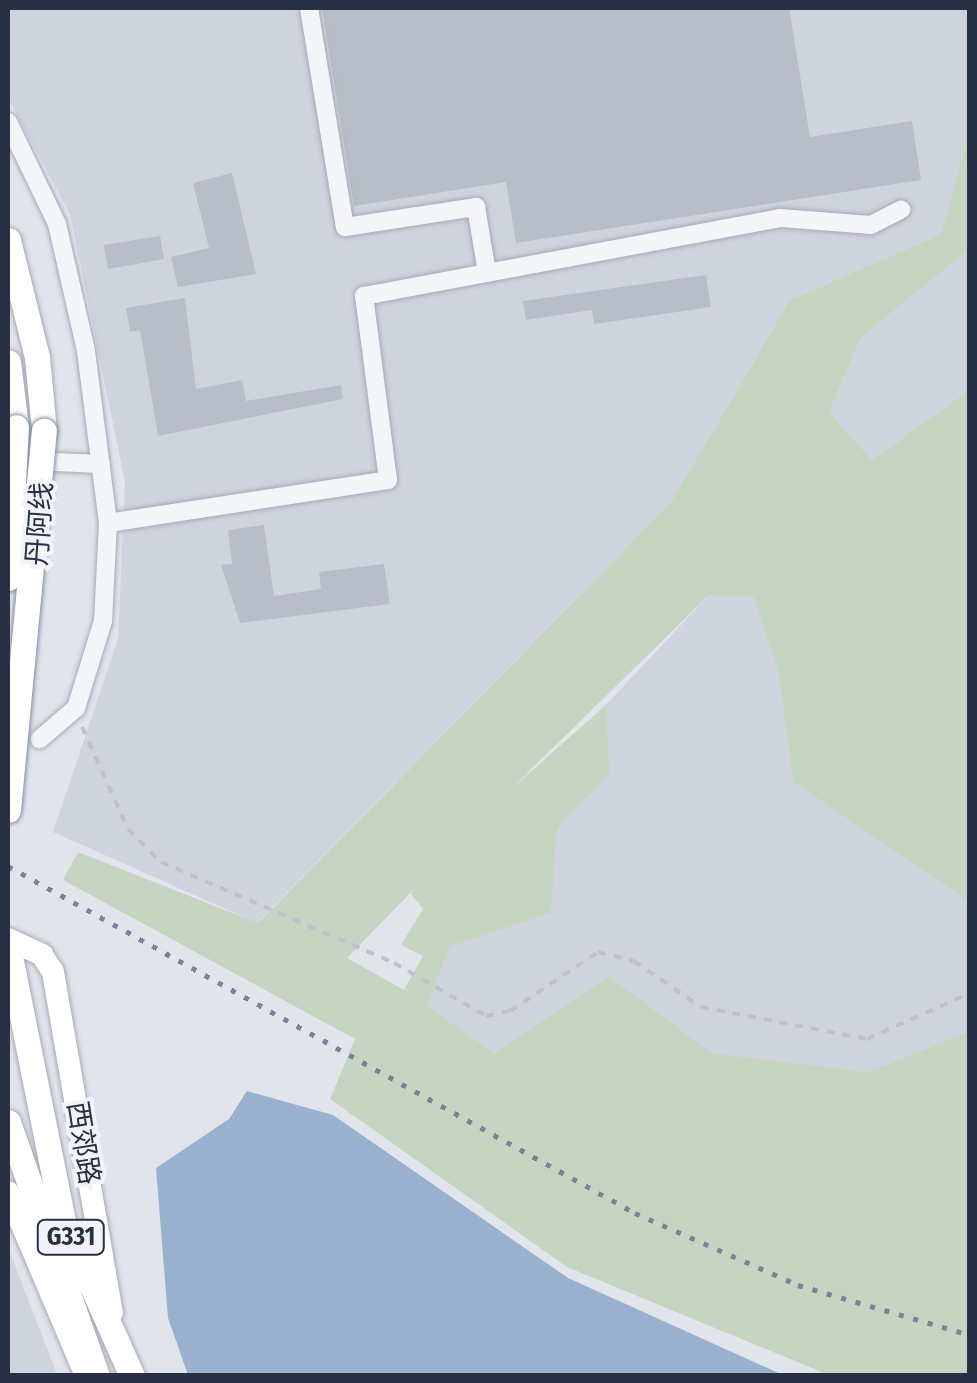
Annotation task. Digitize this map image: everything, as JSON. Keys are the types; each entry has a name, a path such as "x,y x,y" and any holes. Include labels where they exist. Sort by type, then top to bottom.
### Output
{"highway":[{"name":"丹阿线","path":"8,240 37,358 44,431 8,810"},
{"name":"丹阿线","path":"8,362 16,427 8,578"},
{"name":"G331","path":"8,943 33,1098 64,1221 131,1372"},
{"name":"G331","path":"8,1122 97,1376"}],"main road":[{"name":"西郊路","path":"8,943 42,955 53,972 106,1292 131,1372"},
{"path":"8,1192 86,1376"}],"street":[{"path":"310,8 346,227 476,207 487,273"},
{"path":"8,122 56,224 101,464 108,523 103,621 76,708 40,739"},
{"path":"108,523 388,480 364,296 780,218 871,226 901,210"},
{"path":"8,460 101,464"}],"path":[{"path":"76,708 128,829 161,862 394,963 486,1016 510,1011 598,952 634,961 701,1008 867,1040 970,994"}],"shaded area":[{"path":"8,8 969,8 969,131 941,234 790,300 671,502 257,923 53,832 118,639 125,482 70,214 8,98"},
{"path":"969,249 969,390 872,460 829,412 860,339"},
{"path":"709,595 753,595 778,672 793,782 969,902 969,1031 868,1072 712,1053 609,976 495,1053 427,1006 450,947 551,913 557,829 610,774 606,705"},
{"path":"8,1247 57,1375 8,1375"}],"green space":[{"path":"969,131 969,249 860,339 829,412 872,460 969,390 969,902 793,782 778,672 753,596 709,595 510,790 606,705 610,774 557,829 551,913 450,947 427,1006 495,1053 609,976 712,1053 868,1072 969,1031 969,1375 829,1375 567,1267 330,1099 355,1039 63,880 78,852 258,923 671,502 790,300 941,234","holes":["416,887 411,894 423,909 401,945 423,956 404,990 347,958"]}],"water":[{"path":"247,1091 333,1115 568,1278 783,1375 188,1375 168,1318 156,1168 229,1119"}],"building":[{"path":"322,8 789,8 810,137 912,121 921,180 516,243 506,182 354,206"},
{"path":"232,173 256,274 178,287 171,257 209,248 193,183"},
{"path":"160,236 164,259 108,269 104,245"},
{"path":"706,275 711,307 594,324 592,310 526,320 523,301"},
{"path":"185,298 196,389 242,380 246,401 341,385 343,399 158,436 140,330 130,332 126,308"},
{"path":"264,525 274,596 321,589 319,572 384,564 390,604 240,623 221,565 232,564 228,530"}],"railway":[{"path":"8,866 635,1213 798,1285 970,1335"}]}
